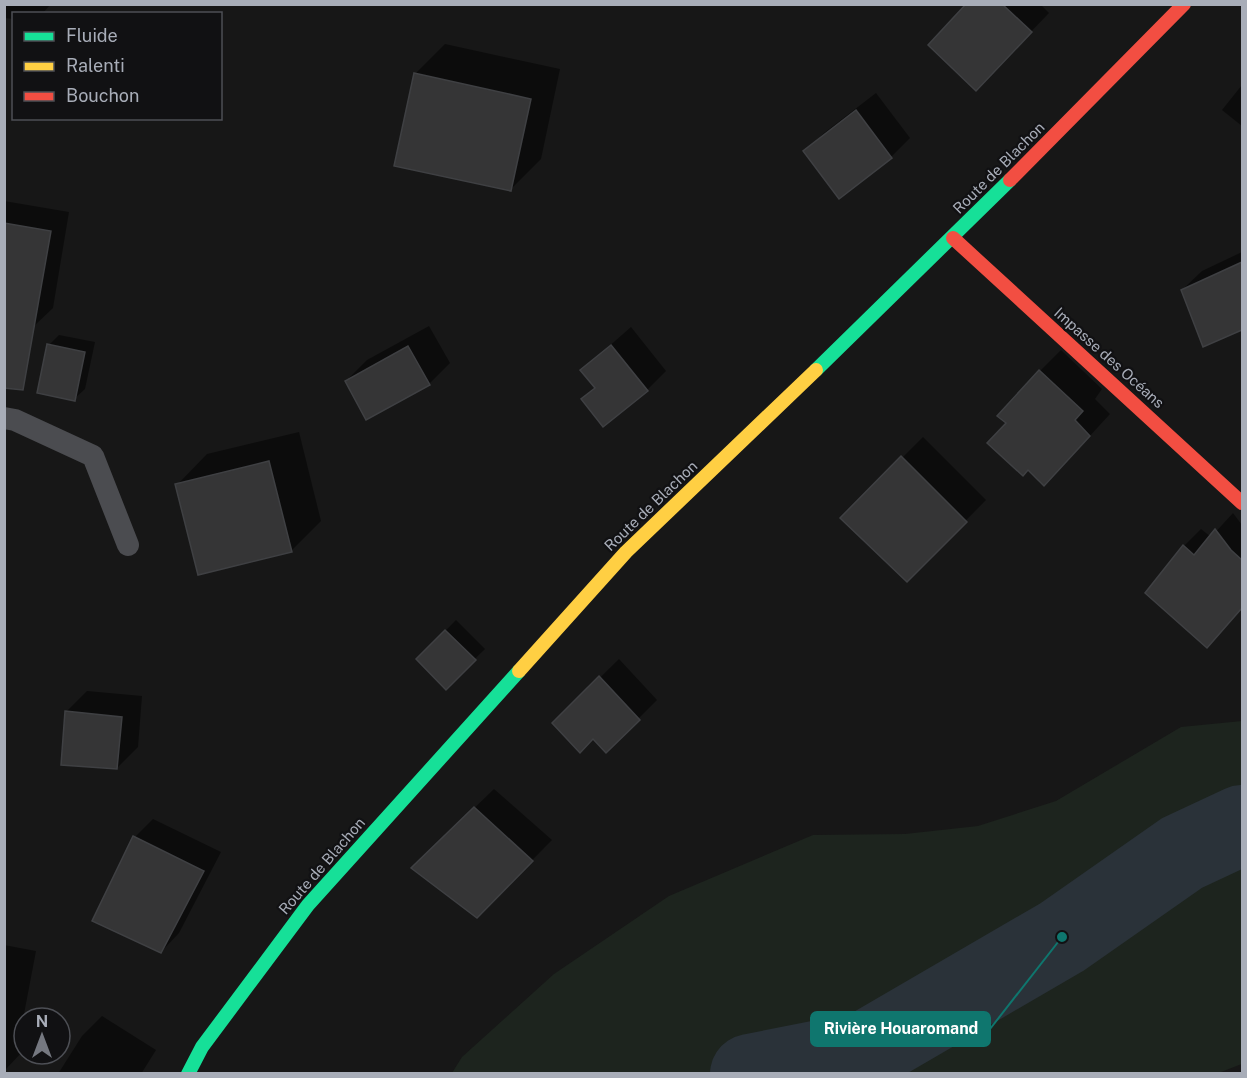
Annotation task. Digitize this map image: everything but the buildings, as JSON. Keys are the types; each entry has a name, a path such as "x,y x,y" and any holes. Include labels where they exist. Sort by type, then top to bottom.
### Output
{"street":[{"name":"Route de Blachon","path":"188,1074 202,1047 227,1011 308,905 626,552 953,238 1184,4"},
{"name":"Impasse des Océans","path":"953,238 1242,503"}],"lane":[{"path":"4,418 15,420 93,456 128,545"}],"shaded area":[{"path":"1242,721 1242,1064 1216,1074 452,1073 462,1057 554,974 669,896 813,835 905,834 978,826 1056,801 1181,727"}],"waterway":[{"path":"750,1074 866,1051 1062,937 1182,853 1242,825"}],"traffic: fast":[{"path":"816,370 1010,180"},
{"path":"188,1074 202,1047 308,905 519,671"}],"traffic: slow":[{"path":"519,671 626,552 816,370"}],"traffic: jam":[{"path":"1010,180 1184,4"},
{"path":"953,238 1242,503"}],"place":[{"name":"Rivière Houaromand","path":"1062,937"}]}
